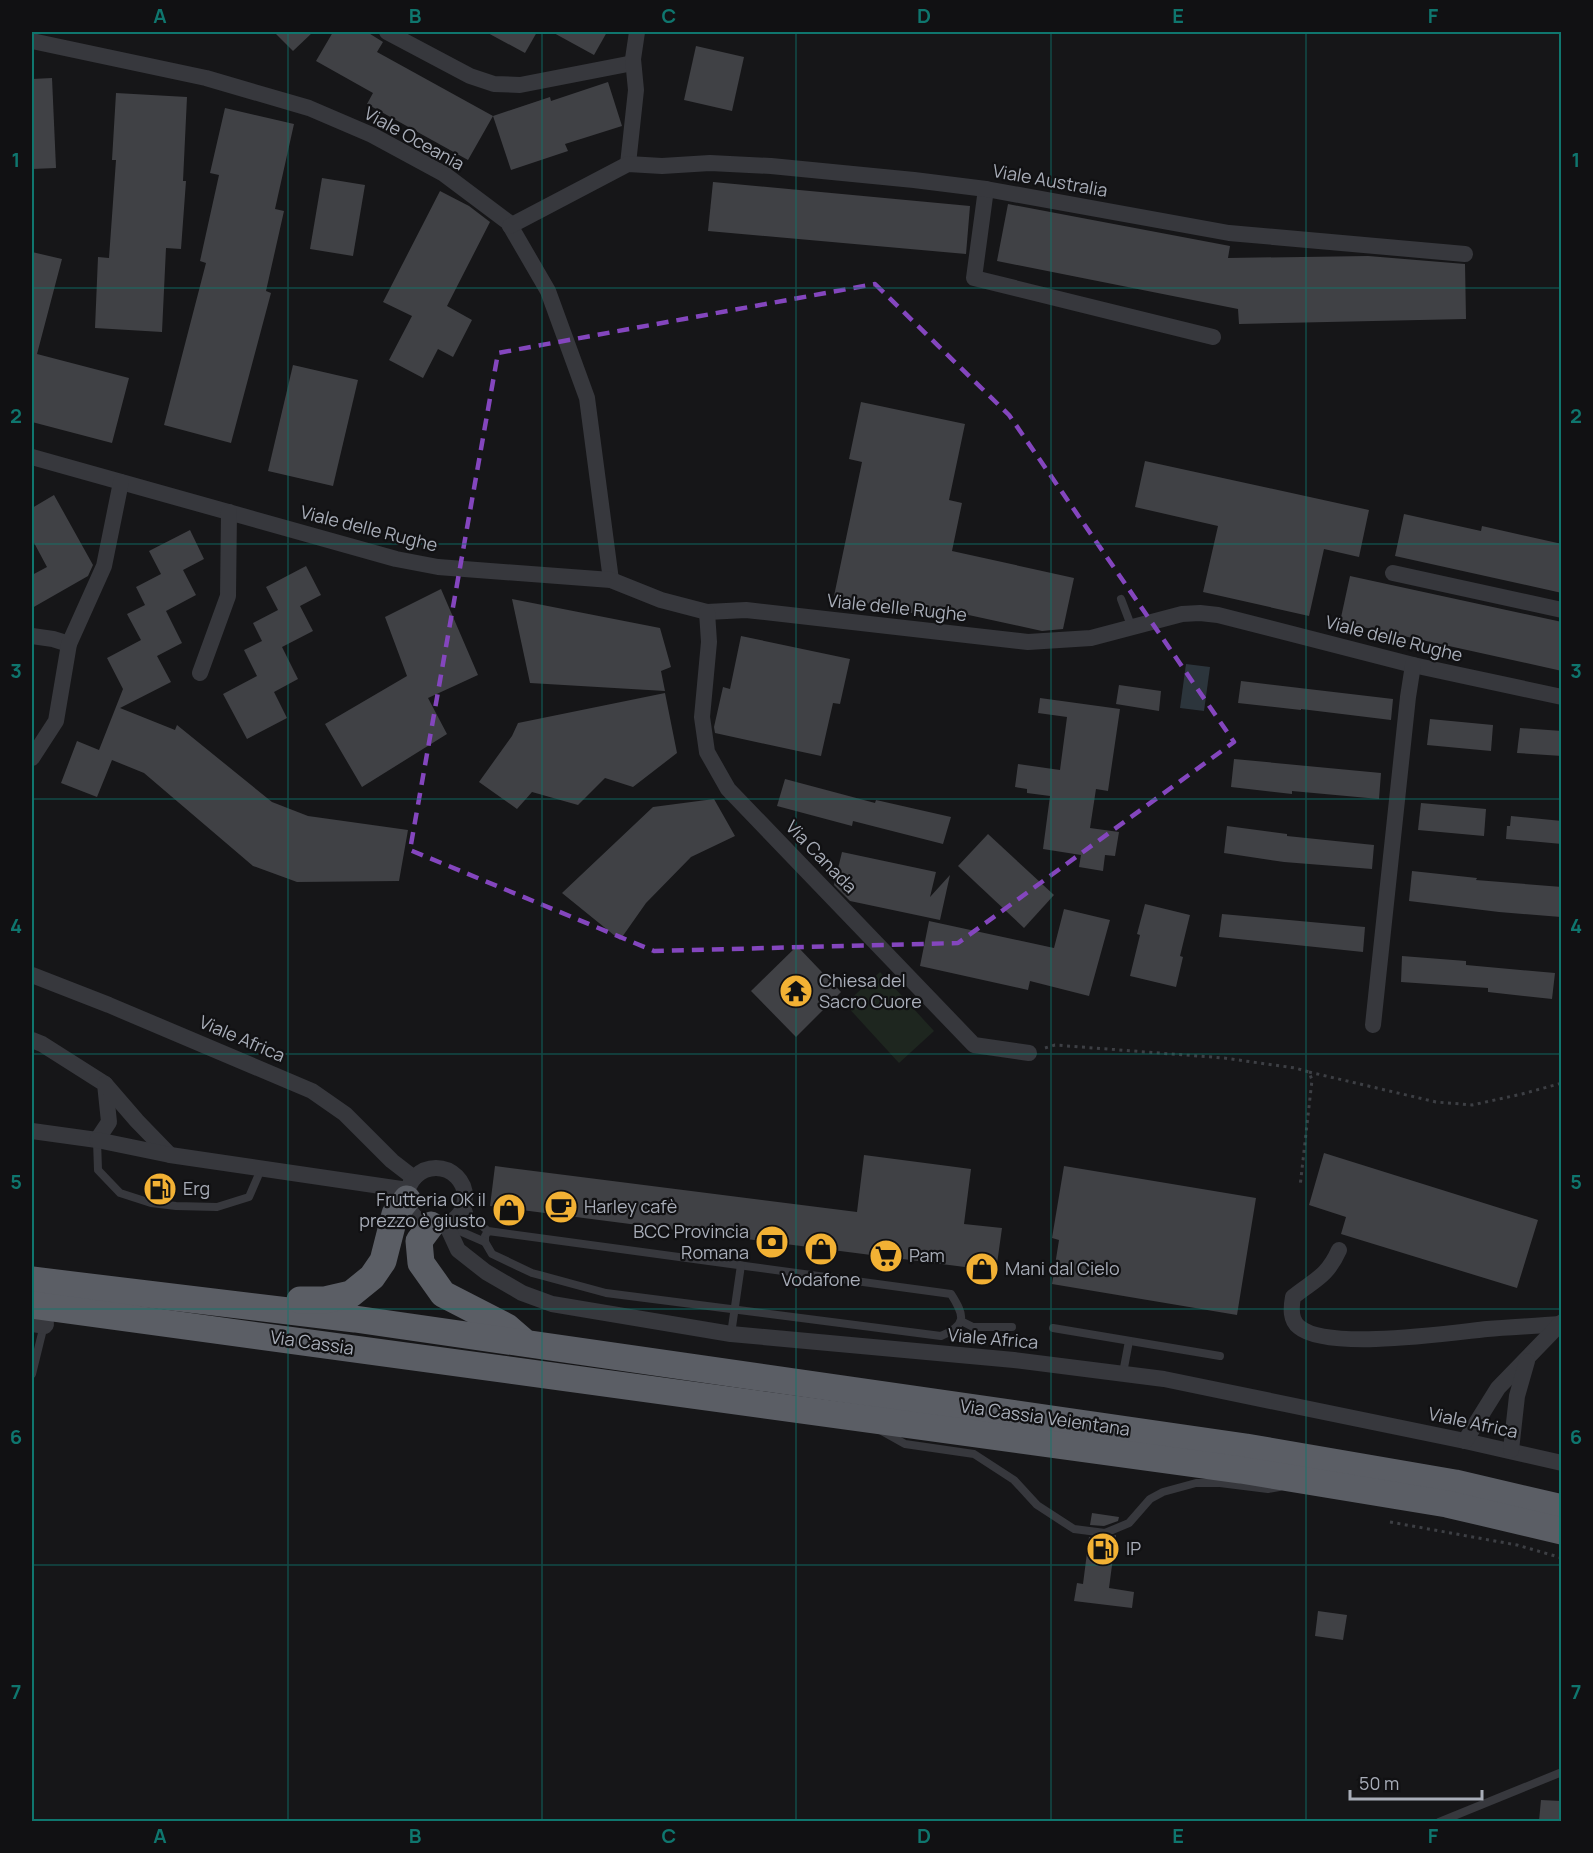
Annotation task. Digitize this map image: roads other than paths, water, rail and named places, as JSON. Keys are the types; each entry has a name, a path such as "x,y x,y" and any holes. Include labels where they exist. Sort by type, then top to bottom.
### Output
{"highway":[{"path":"248,1307 280,1300 325,1300 351,1294 372,1277 383,1261 394,1214 410,1189"},
{"path":"443,1223 419,1241 421,1263 443,1294 507,1327 525,1343"},
{"name":"Via Cassia","path":"32,1280 355,1319 525,1343"},
{"name":"Via Cassia","path":"36,1317 348,1348 592,1382"},
{"name":"Via Cassia Veientana","path":"525,1343 1246,1447 1455,1483 1562,1508"},
{"name":"Via Cassia Veientana","path":"592,1382 1241,1470 1447,1504 1562,1532"}],"street":[{"path":"387,32 470,76 494,84 520,85 633,63"},
{"path":"510,226 628,164 636,90 633,63 637,32"},
{"name":"Viale Oceania","path":"32,41 206,78 309,108 372,135 444,174 508,222 548,291 587,398 611,580"},
{"name":"Viale Australia","path":"628,164 662,166 710,163 771,166 986,189 1229,233 1465,254"},
{"path":"986,189 974,278 1213,337"},
{"name":"Viale delle Rughe","path":"32,457 396,559 438,567 611,580 661,600 707,612 746,610 1028,642 1090,638 1182,614 1209,614 1413,666 1562,697"},
{"path":"32,758 56,721 69,644 104,566 121,482"},
{"path":"200,673 228,596 229,512"},
{"path":"1393,573 1562,610"},
{"name":"Via Canada","path":"707,612 709,642 702,717 707,752 728,789 974,1045 1029,1053"},
{"path":"32,636 69,644"},
{"path":"1373,1025 1406,709 1413,666"},
{"name":"Viale Africa","path":"32,975 141,1018 312,1091 345,1114 392,1161 410,1189 413,1214 424,1223 443,1223 458,1250 486,1272 522,1293 552,1304 731,1334 1006,1359 1164,1379 1465,1440 1562,1463"},
{"path":"32,1040 105,1084 170,1155"},
{"path":"97,1140 109,1122 105,1084"},
{"path":"32,1131 97,1140 170,1155 410,1189 421,1172 438,1168 455,1176 464,1195 462,1209 443,1223"},
{"path":"1339,1250 1333,1264 1321,1278 1293,1297 1291,1308 1293,1320 1300,1328 1320,1336 1359,1340 1561,1323"},
{"path":"1465,1440 1498,1388 1561,1323"},
{"path":"1511,1450 1517,1396 1529,1358"}],"lane":[{"path":"1121,598 1132,628"},
{"path":"97,1140 98,1170 120,1193 151,1203 217,1207 249,1197 262,1167"},
{"path":"464,1195 470,1216 488,1231 951,1294 960,1309 961,1321 954,1330 940,1336 606,1293 532,1273 492,1254 485,1242 488,1231"},
{"path":"443,1223 485,1242"},
{"path":"731,1334 741,1265"},
{"path":"32,1374 36,1317"},
{"path":"961,1321 973,1327 1012,1327"},
{"path":"1053,1328 1220,1356"},
{"path":"1123,1373 1130,1341"},
{"path":"858,1419 905,1444 974,1454 1014,1480 1037,1505 1074,1529 1105,1533 1129,1523 1150,1499 1163,1492 1196,1483 1220,1483 1268,1489 1309,1481"},
{"path":"1439,1821 1562,1772"}],"place":[{"name":"Chiesa del Sacro Cuore","path":"796,991"},
{"name":"Erg","path":"160,1189"},
{"name":"Harley cafè","path":"561,1207"},
{"name":"Frutteria OK il prezzo è giusto","path":"509,1210"},
{"name":"BCC Provincia Romana","path":"772,1242"},
{"name":"Vodafone","path":"821,1249"},
{"name":"Pam","path":"886,1256"},
{"name":"Mani dal Cielo","path":"982,1269"},
{"name":"IP","path":"1103,1549"}]}
